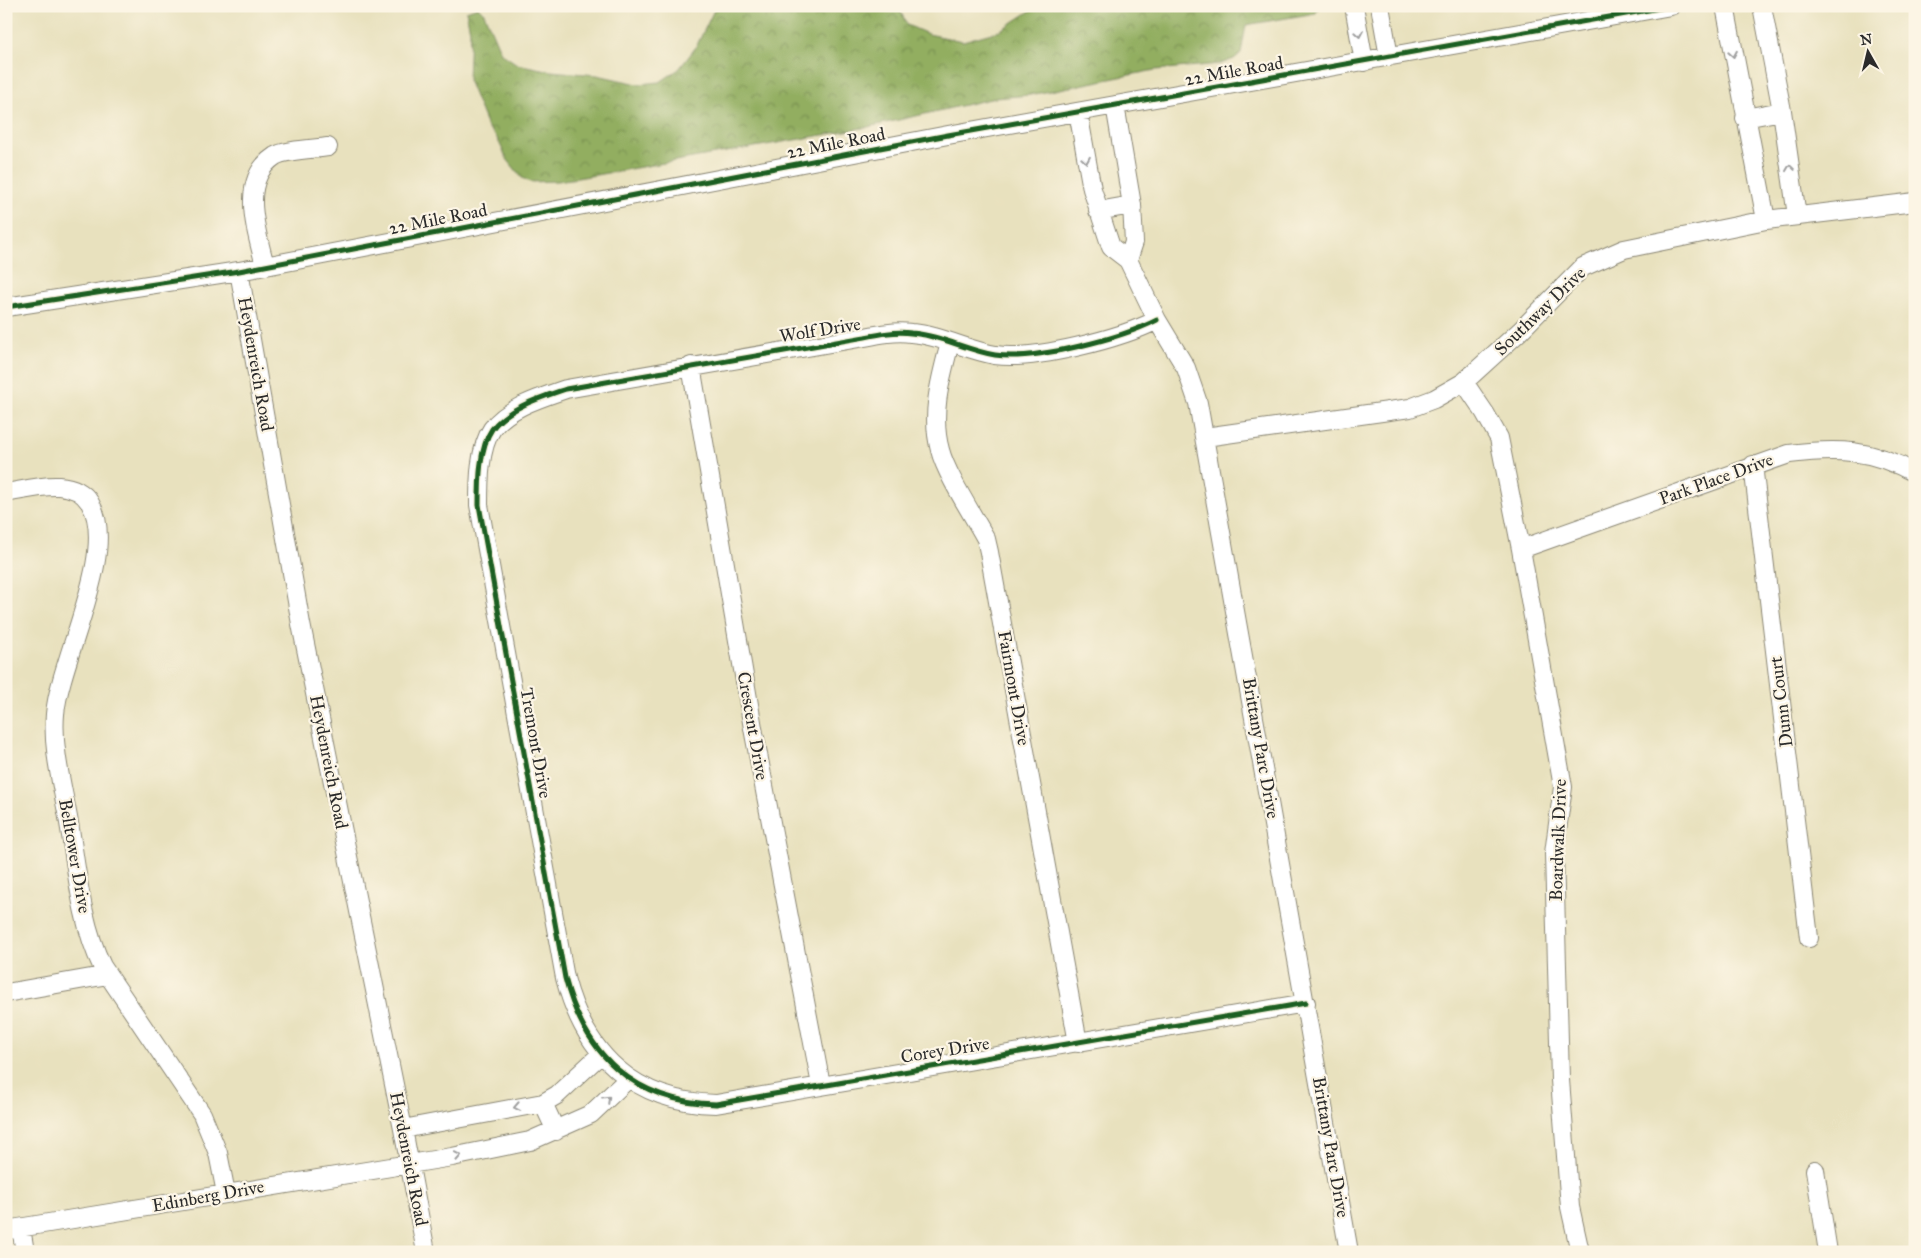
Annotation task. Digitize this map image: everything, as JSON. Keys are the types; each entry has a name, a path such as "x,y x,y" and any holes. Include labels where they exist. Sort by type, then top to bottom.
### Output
{"street":[{"path":"1354,6 1364,62"},
{"path":"1380,6 1389,58"},
{"name":"22 Mile Road","path":"6,307 239,271 1115,105 1389,58 1671,6"},
{"path":"1725,6 1766,220"},
{"path":"1762,6 1782,111 1797,216"},
{"path":"1115,105 1132,205 1134,242 1128,260"},
{"path":"1745,118 1782,111"},
{"name":"Brittany Parc Drive","path":"1078,112 1092,189 1111,247 1128,260 1157,320 1186,368 1194,386 1205,437 1350,1252"},
{"path":"265,266 254,220 252,192 261,169 276,155 328,147"},
{"name":"Southway Drive","path":"1205,437 1410,408 1434,399 1464,382 1582,267 1624,249 1766,220 1915,202"},
{"path":"1098,212 1132,205"},
{"name":"Heydenreich Road","path":"239,271 301,624 410,1163 426,1252"},
{"name":"Wolf Drive","path":"492,429 508,415 528,404 566,389 893,332 927,335 996,355 1019,356 1119,336 1157,320"},
{"name":"Fairmont Drive","path":"950,343 939,384 936,419 940,451 986,539 990,552 1078,1043"},
{"name":"Crescent Drive","path":"691,366 753,728 821,1085"},
{"name":"Boardwalk Drive","path":"1464,382 1499,438 1563,787 1554,853 1560,1080 1570,1207 1580,1252"},
{"name":"Tremont Drive","path":"492,429 485,445 479,490 484,532 565,978 575,1012 600,1054"},
{"name":"Park Place Drive","path":"1521,550 1790,454 1830,449 1863,452 1894,462 1915,473"},
{"name":"Dunn Court","path":"1753,466 1809,938"},
{"name":"Belltower Drive","path":"6,493 60,486 82,493 95,512 98,527 96,564 61,678 57,698 55,736 88,926 97,956 108,975 202,1114 218,1153 226,1193"},
{"path":"6,993 108,975"},
{"name":"Corey Drive","path":"600,1054 628,1079 659,1095 696,1104 716,1104 1306,1003"},
{"path":"403,1129 543,1103 556,1095 600,1054"},
{"name":"Edinberg Drive","path":"14,1229 410,1163 452,1158 530,1141 591,1114 628,1079"},
{"path":"543,1103 556,1131"},
{"path":"1815,1170 1828,1252"},
{"path":"14,1229 25,1252"}],"green space":[{"path":"716,6 898,6 907,25 928,34 963,41 999,31 1038,6 1235,6 1241,11 1275,6 1320,6 1316,13 1246,25 1241,53 1234,59 1220,64 1155,70 1030,95 995,98 868,127 596,175 558,181 530,182 522,178 507,159 497,138 487,126 468,80 470,31 466,11 478,7 484,13 501,53 517,64 551,71 597,75 638,84 660,82 679,69 696,47"}],"cycle path":[{"path":"6,307 239,271 948,135 1671,6"},
{"path":"1157,320 1101,341 1032,355 1012,356 984,353 922,334 905,332 882,334 566,389 526,404 499,421 492,429 484,446 479,505 565,978 574,1005 586,1030 600,1051 617,1069 637,1084 661,1094 687,1101 716,1104 1306,1003"}]}
